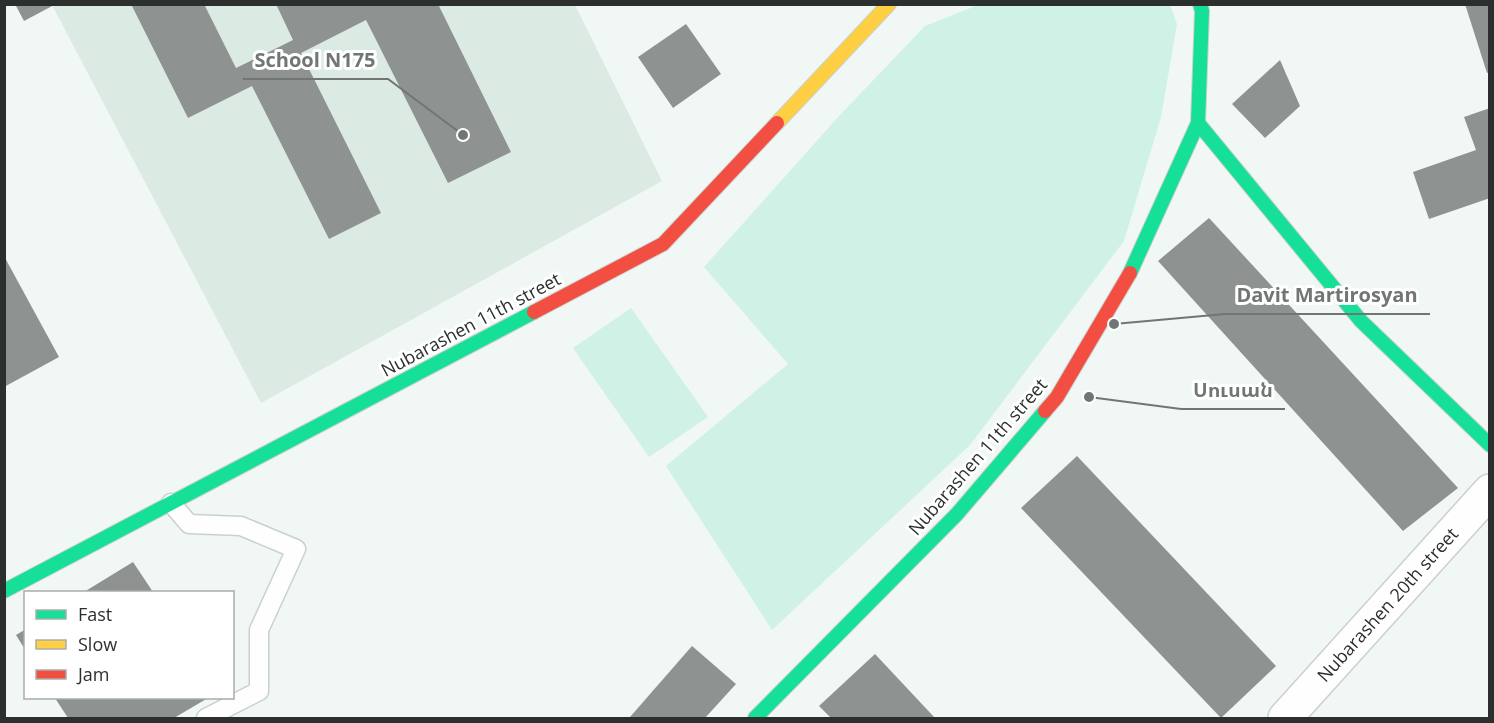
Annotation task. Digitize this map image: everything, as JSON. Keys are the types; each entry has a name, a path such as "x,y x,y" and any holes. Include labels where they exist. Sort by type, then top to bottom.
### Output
{"street":[{"name":"Nubarashen 11th street","path":"4,591 663,244 889,4"},
{"name":"Nubarashen 11th street","path":"755,718 957,514 1057,397 1134,266 1198,123 1202,11 1200,4"},
{"path":"1198,123 1361,321 1490,445"},
{"name":"Nubarashen 20th street","path":"1285,718 1490,491"}],"lane":[{"path":"171,503 189,524 240,526 296,549 259,630 259,691 206,718"}],"shaded area":[{"path":"52,5 575,5 662,181 261,403"}],"green space":[{"path":"978,5 1170,5 1177,24 1161,117 1124,241 970,445 772,630 666,466 788,364 704,267 839,116 925,26"},
{"path":"631,308 708,417 649,457 573,348"}],"building":[{"path":"15,4 56,4 24,21"},
{"path":"131,4 204,4 236,68 293,40 276,4 438,4 511,152 448,183 366,20 301,53 381,213 329,239 252,86 188,118"},
{"path":"1465,4 1490,4 1490,72 1487,73"},
{"path":"686,24 721,74 673,108 638,57"},
{"path":"1280,60 1300,106 1265,138 1232,104"},
{"path":"1490,108 1490,198 1429,219 1413,172 1476,150 1464,117"},
{"path":"1209,218 1458,488 1403,531 1158,261"},
{"path":"4,256 59,357 4,387"},
{"path":"1077,456 1276,666 1221,718 1021,508"},
{"path":"133,562 152,591 86,591"},
{"path":"24,630 24,648 16,635"},
{"path":"692,646 736,684 705,718 631,718 630,717"},
{"path":"875,654 935,718 831,718 819,706"},
{"path":"56,699 206,699 174,718 68,718"}],"traffic: fast":[{"path":"1130,273 1198,123 1202,11 1200,4"},
{"path":"1198,123 1361,321 1490,445"},
{"path":"4,591 534,312"},
{"path":"755,718 957,514 1045,411"}],"traffic: slow":[{"path":"777,123 889,4"}],"traffic: jam":[{"path":"534,312 663,244 777,123"},
{"path":"1045,411 1057,397 1130,273"}],"place":[{"name":"School N175","path":"463,135"},
{"name":"Davit Martirosyan","path":"1114,324"},
{"name":"Սուսան","path":"1089,397"}]}
